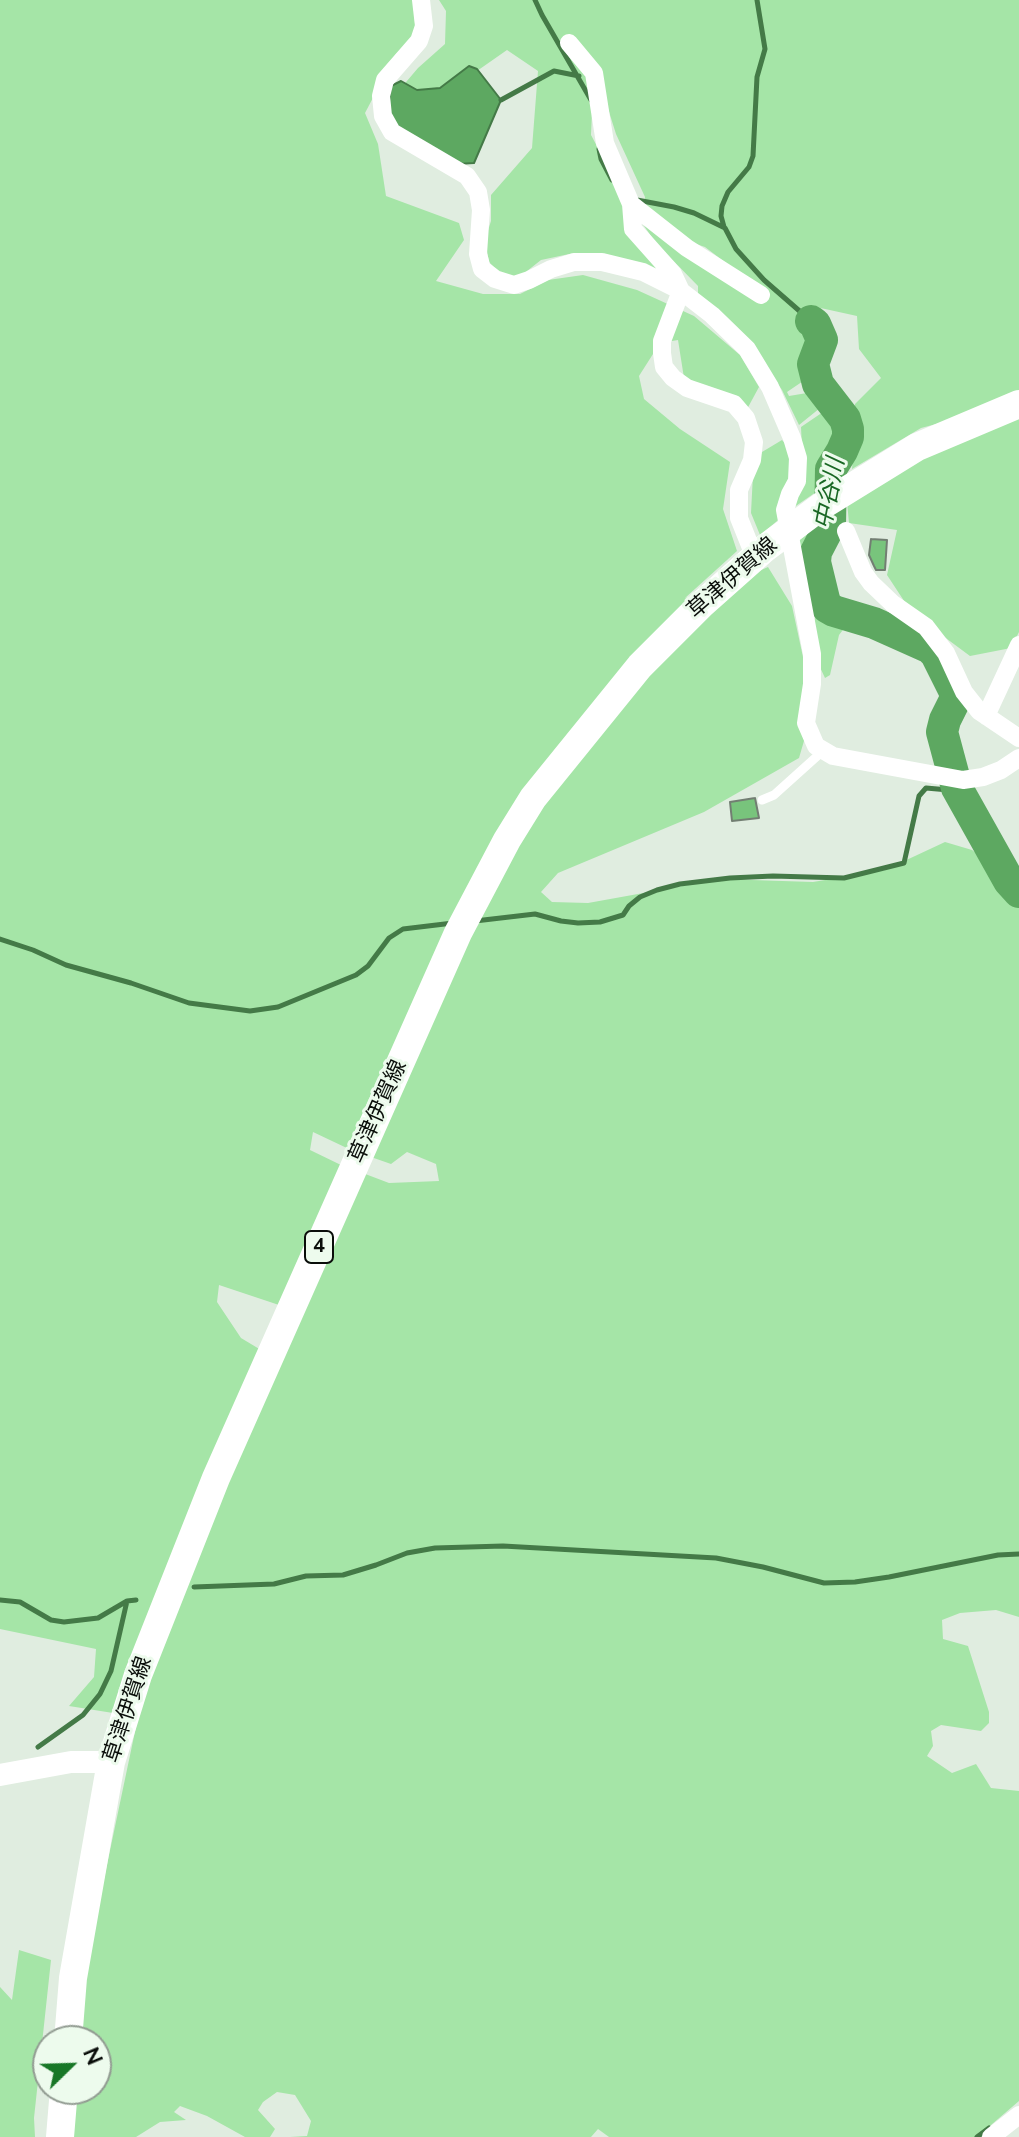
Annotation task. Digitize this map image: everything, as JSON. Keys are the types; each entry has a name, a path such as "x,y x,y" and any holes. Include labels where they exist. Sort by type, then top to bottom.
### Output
{"main road":[{"name":"草津伊賀線","path":"69,2025 73,1978 111,1762 138,1675 216,1478 458,933 507,840 533,798 640,666 701,605 760,554 823,505 917,447 1019,404"},
{"path":"60,2137 63,2105"}],"street":[{"path":"421,0 424,26 419,41 385,80 381,96 383,116 392,132 467,176 478,192 481,210 478,254 482,269 495,279 514,285 574,262 602,262 643,272 681,291 712,315 747,349 770,387 798,458 797,481 785,510 812,654 812,684 806,723 816,746 833,756 955,779 983,777 1019,758"},
{"path":"569,43 594,73 605,143 631,204 633,229 673,274 681,291 662,341 664,367 687,388 734,404 746,418 754,442 752,460 739,490 739,518 760,554"},
{"path":"631,204 687,248 761,295"},
{"path":"846,531 863,572 871,583 893,604 926,627 946,653 964,692 979,711 1019,738"},
{"path":"986,716 1019,645"},
{"path":"0,1775 71,1762 111,1762"},
{"path":"991,2137 1019,2115"}],"lane":[{"path":"762,800 774,795 824,750"}],"shaded area":[{"path":"0,0 413,0 416,35 396,54 365,113 378,144 386,196 459,223 464,240 436,281 483,294 520,294 548,280 583,275 637,290 694,316 740,355 759,387 746,411 684,378 678,340 660,343 639,376 644,399 680,429 730,462 723,509 737,551 685,598 730,584 768,567 792,606 806,671 806,734 799,758 704,812 558,873 541,892 552,902 588,903 721,879 813,882 885,870 945,842 972,850 1019,886 1019,1617 996,1610 960,1613 942,1620 943,1639 968,1646 989,1712 989,1723 981,1731 941,1725 931,1731 933,1746 927,1756 952,1773 976,1764 991,1788 1019,1791 1019,2101 977,2137 609,2137 598,2129 591,2137 290,2137 307,2136 311,2121 295,2095 277,2092 258,2110 275,2129 270,2137 245,2137 207,2116 180,2106 174,2112 186,2120 160,2122 136,2137 72,2137 73,2105 112,2105 112,2025 78,2025 80,1993 137,1722 113,1713 69,1706 94,1677 96,1649 0,1629","holes":["313,1132 391,1164 407,1152 436,1164 439,1181 389,1183 360,1172 261,1350 241,1338 217,1302 219,1285 279,1305 341,1165 310,1150"]},
{"path":"439,0 1019,0 1019,632 1011,648 970,656 912,613 887,575 897,530 849,523 847,502 963,417 921,428 852,469 855,404 881,378 859,349 857,316 816,307 820,343 810,349 815,373 787,392 789,396 819,391 825,404 799,425 782,390 750,342 698,298 698,286 655,242 636,214 764,292 705,247 675,237 644,208 645,197 616,134 594,64 591,135 668,279 604,254 574,253 541,260 522,275 505,279 489,262 485,240 491,221 491,195 532,148 538,71 507,50 434,101 401,88 445,44 446,11"},
{"path":"469,66 477,69 501,100 474,163 457,164 395,126 387,116 391,86 401,81 417,90 440,88"},
{"path":"826,410 837,448 822,488 790,510 803,471 801,427"},
{"path":"782,440 791,450 792,470 778,503 782,517 760,535 751,513 753,474 762,452"},
{"path":"821,523 823,574 830,603 849,622 839,635 830,675 825,678 818,663 813,628 816,612 795,544"},
{"path":"19,1950 51,1960 44,2025 32,2025 35,2137 0,2137 0,1987 12,2000"}],"building":[{"path":"871,539 887,540 885,570 876,570 869,555"},
{"path":"755,798 759,818 732,821 730,802"}],"waterway":[{"name":"中谷川","path":"535,0 591,100"},
{"path":"724,227 722,206 753,156 757,77 765,49 757,0"},
{"path":"501,100 554,71 579,76"},
{"name":"中谷川","path":"599,149 612,180"},
{"name":"中谷川","path":"637,200 694,213 725,228 736,249 764,280 811,321"},
{"name":"中谷川","path":"811,321 822,340 813,364 818,384 845,419 848,429 848,437 831,469 830,525 816,552 815,562 824,599 827,607 834,611 874,623 930,648 936,654 957,696 942,732 957,788 1009,881 1019,892"},
{"path":"475,921 535,914 561,921 600,922 623,915 640,897 680,884 773,876 844,878 904,863 919,796 926,788 960,791"},
{"path":"0,939 66,965 189,1003 250,1011 278,1007 356,975 368,966 389,938 403,929 453,923"},
{"path":"194,1587 274,1584 306,1576 343,1575 407,1553 435,1548 503,1546 716,1558 824,1583 889,1577 998,1555 1019,1554"},
{"path":"0,1600 20,1602 51,1620 64,1622 98,1618 127,1601 136,1600"},
{"path":"38,1747 83,1715 100,1694 111,1671 127,1601"},
{"path":"977,2137 989,2128"}]}
